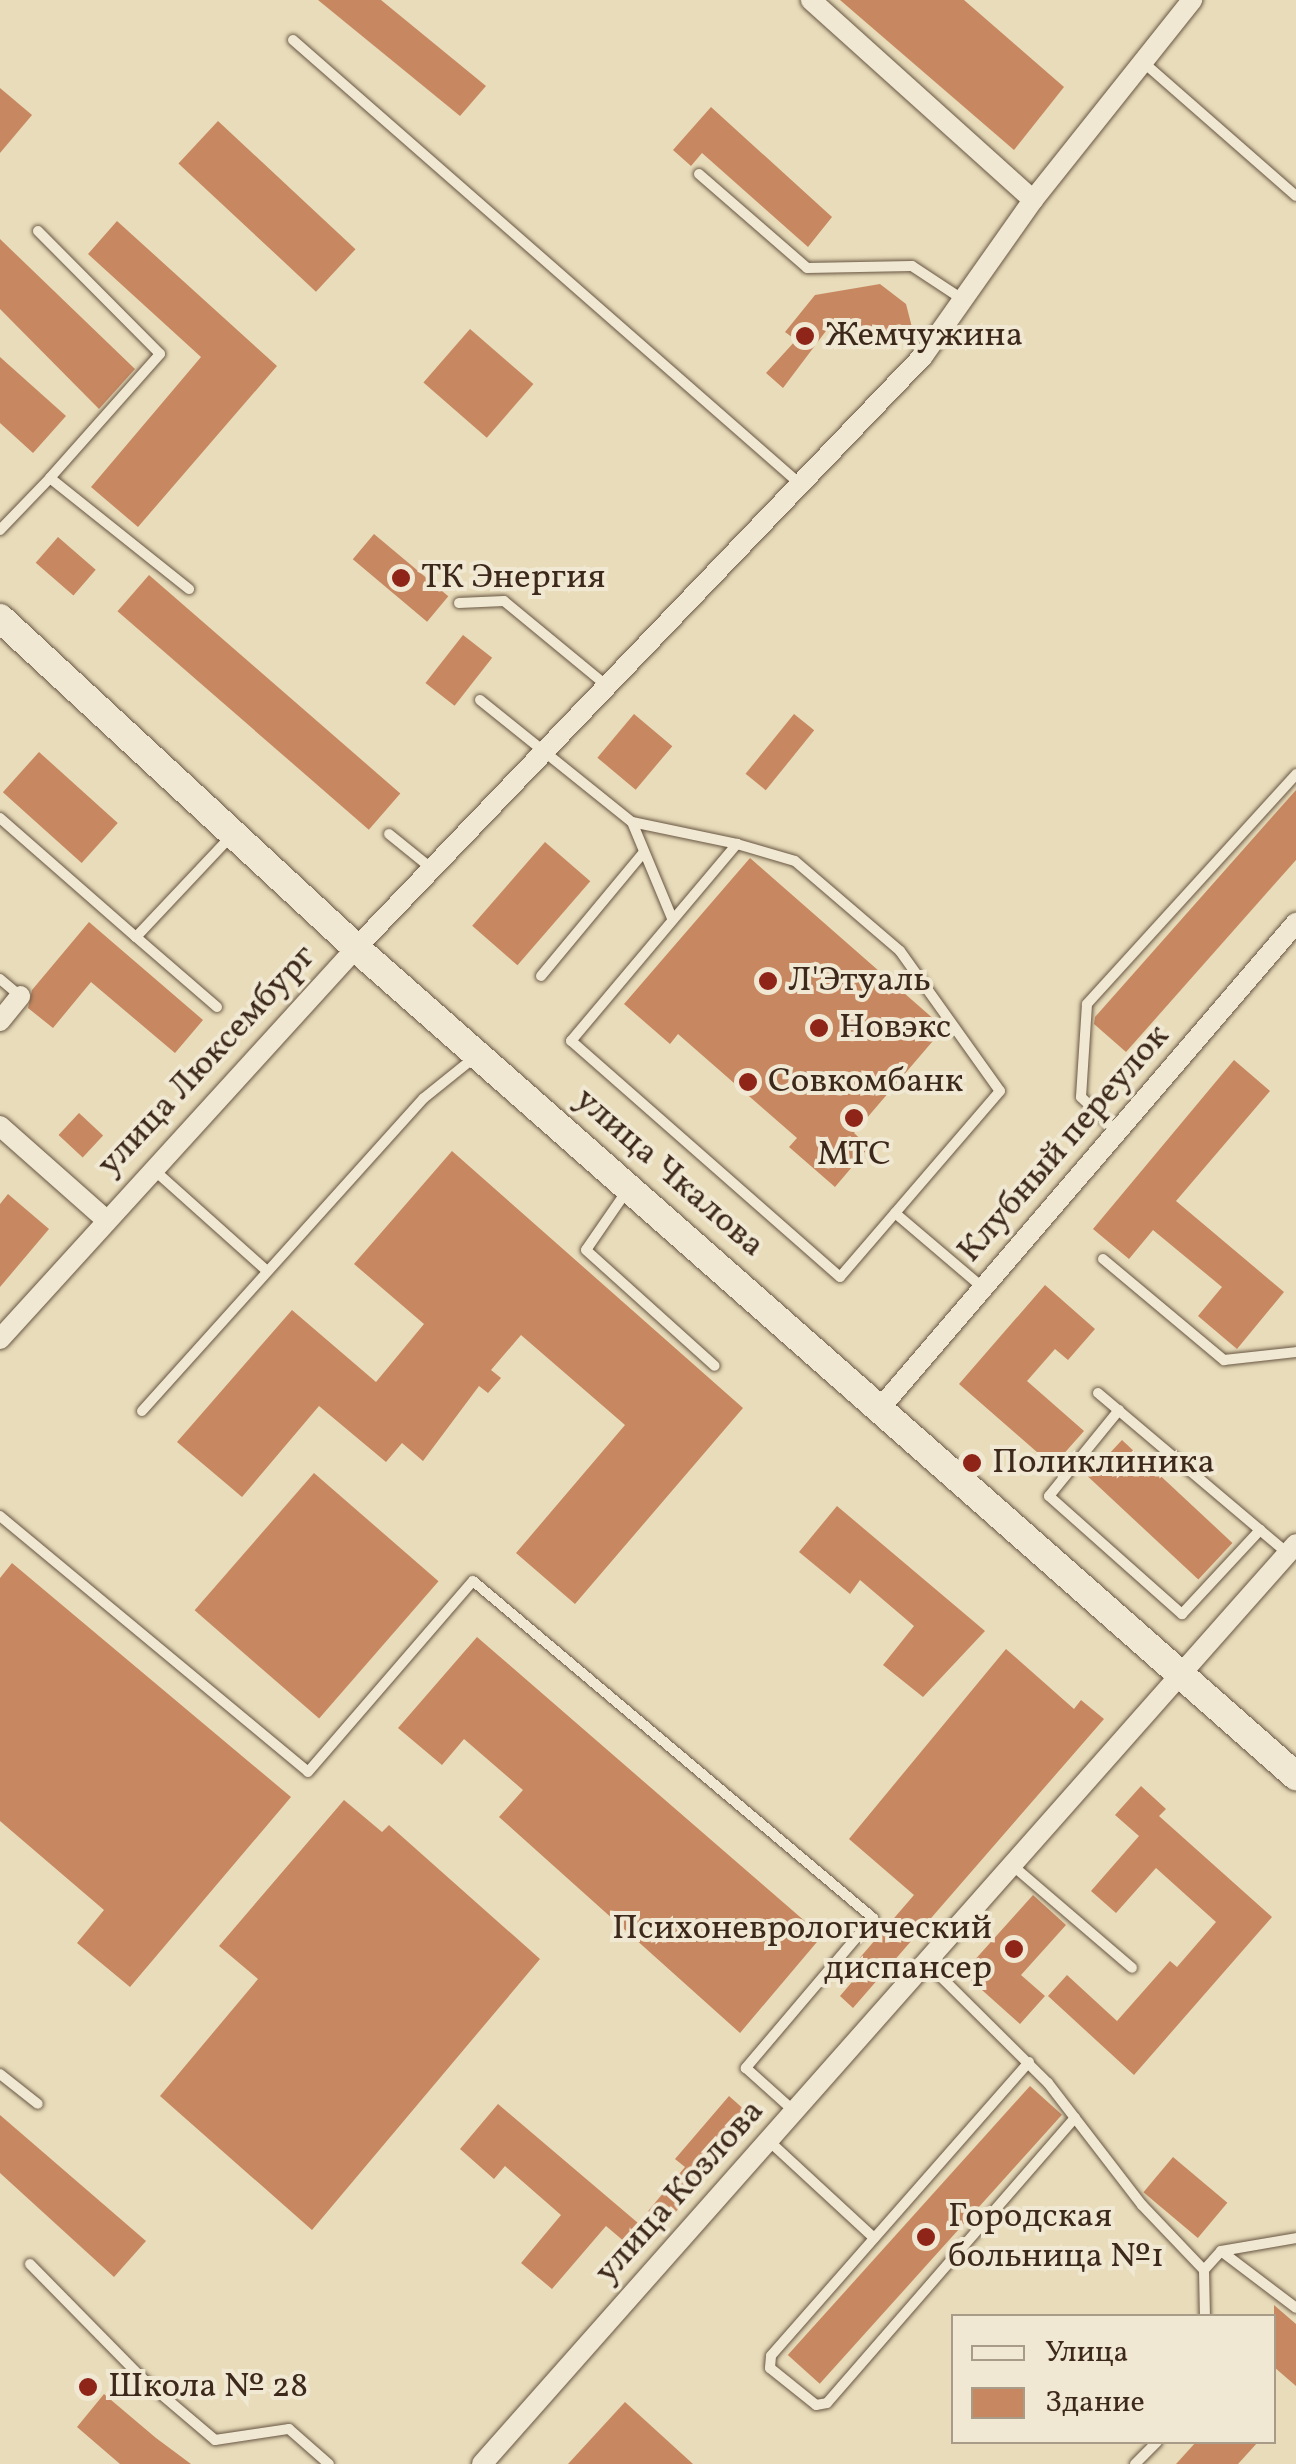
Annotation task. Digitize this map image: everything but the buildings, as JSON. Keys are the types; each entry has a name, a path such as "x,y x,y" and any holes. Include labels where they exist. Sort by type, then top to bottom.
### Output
{"street":[{"path":"810,0 1034,200"},
{"name":"улица Люксембург","path":"0,1339 105,1219 356,948 923,356 1034,200 1192,0"},
{"name":"улица Чкалова","path":"0,618 356,948 1296,1776"},
{"name":"Клубный переулок","path":"881,1407 1296,923"},
{"path":"0,1022 20,996"},
{"name":"улица Люксембург","path":"0,1126 105,1219"},
{"name":"улица Козлова","path":"482,2464 927,1962 1178,1671 1292,1549"}],"lane":[{"path":"293,40 800,484"},
{"path":"1143,62 1296,196"},
{"path":"699,174 807,268 912,266 963,300"},
{"path":"0,530 160,354 38,232"},
{"path":"50,478 189,589"},
{"path":"460,603 504,601 607,686"},
{"path":"480,700 542,754 632,822 737,844 795,861 900,950 1000,1090 840,1276 571,1041 737,844"},
{"path":"1117,1132 1080,1097 1086,1004 1296,774"},
{"path":"0,818 218,1007"},
{"path":"632,822 672,918"},
{"path":"136,937 234,834"},
{"path":"389,834 432,869"},
{"path":"540,976 644,852"},
{"path":"0,978 20,996"},
{"path":"142,1411 424,1098 476,1055"},
{"path":"152,1169 267,1271"},
{"path":"630,1187 586,1250 715,1366"},
{"path":"895,1213 983,1289"},
{"path":"1102,1260 1224,1360 1296,1352"},
{"path":"1098,1393 1260,1530 1292,1549"},
{"path":"1118,1410 1049,1496 1182,1614 1260,1530"},
{"path":"0,1516 308,1772 473,1582 873,1918 746,2068 795,2112"},
{"path":"1012,1864 1132,1968"},
{"path":"927,1962 1029,2062 1142,2205 1204,2270 1205,2314"},
{"path":"1029,2062 768,2362 816,2404 828,2403 1075,2118"},
{"path":"0,2074 38,2104"},
{"path":"769,2141 874,2238"},
{"path":"1204,2270 1221,2251 1296,2238"},
{"path":"1221,2251 1296,2308"},
{"path":"30,2264 142,2378 215,2440 290,2430 329,2464"},
{"path":"1135,2464 1156,2444"}],"place":[{"name":"Жемчужина","path":"805,336"},
{"name":"ТК Энергия","path":"401,578"},
{"name":"Л'Этуаль","path":"768,981"},
{"name":"Новэкс","path":"819,1028"},
{"name":"Совкомбанк","path":"748,1082"},
{"name":"МТС","path":"854,1118"},
{"name":"Поликлиника","path":"972,1463"},
{"name":"Психоневрологический диспансер","path":"1014,1949"},
{"name":"Городская больница №1","path":"926,2237"},
{"name":"Школа № 28","path":"88,2387"}]}
